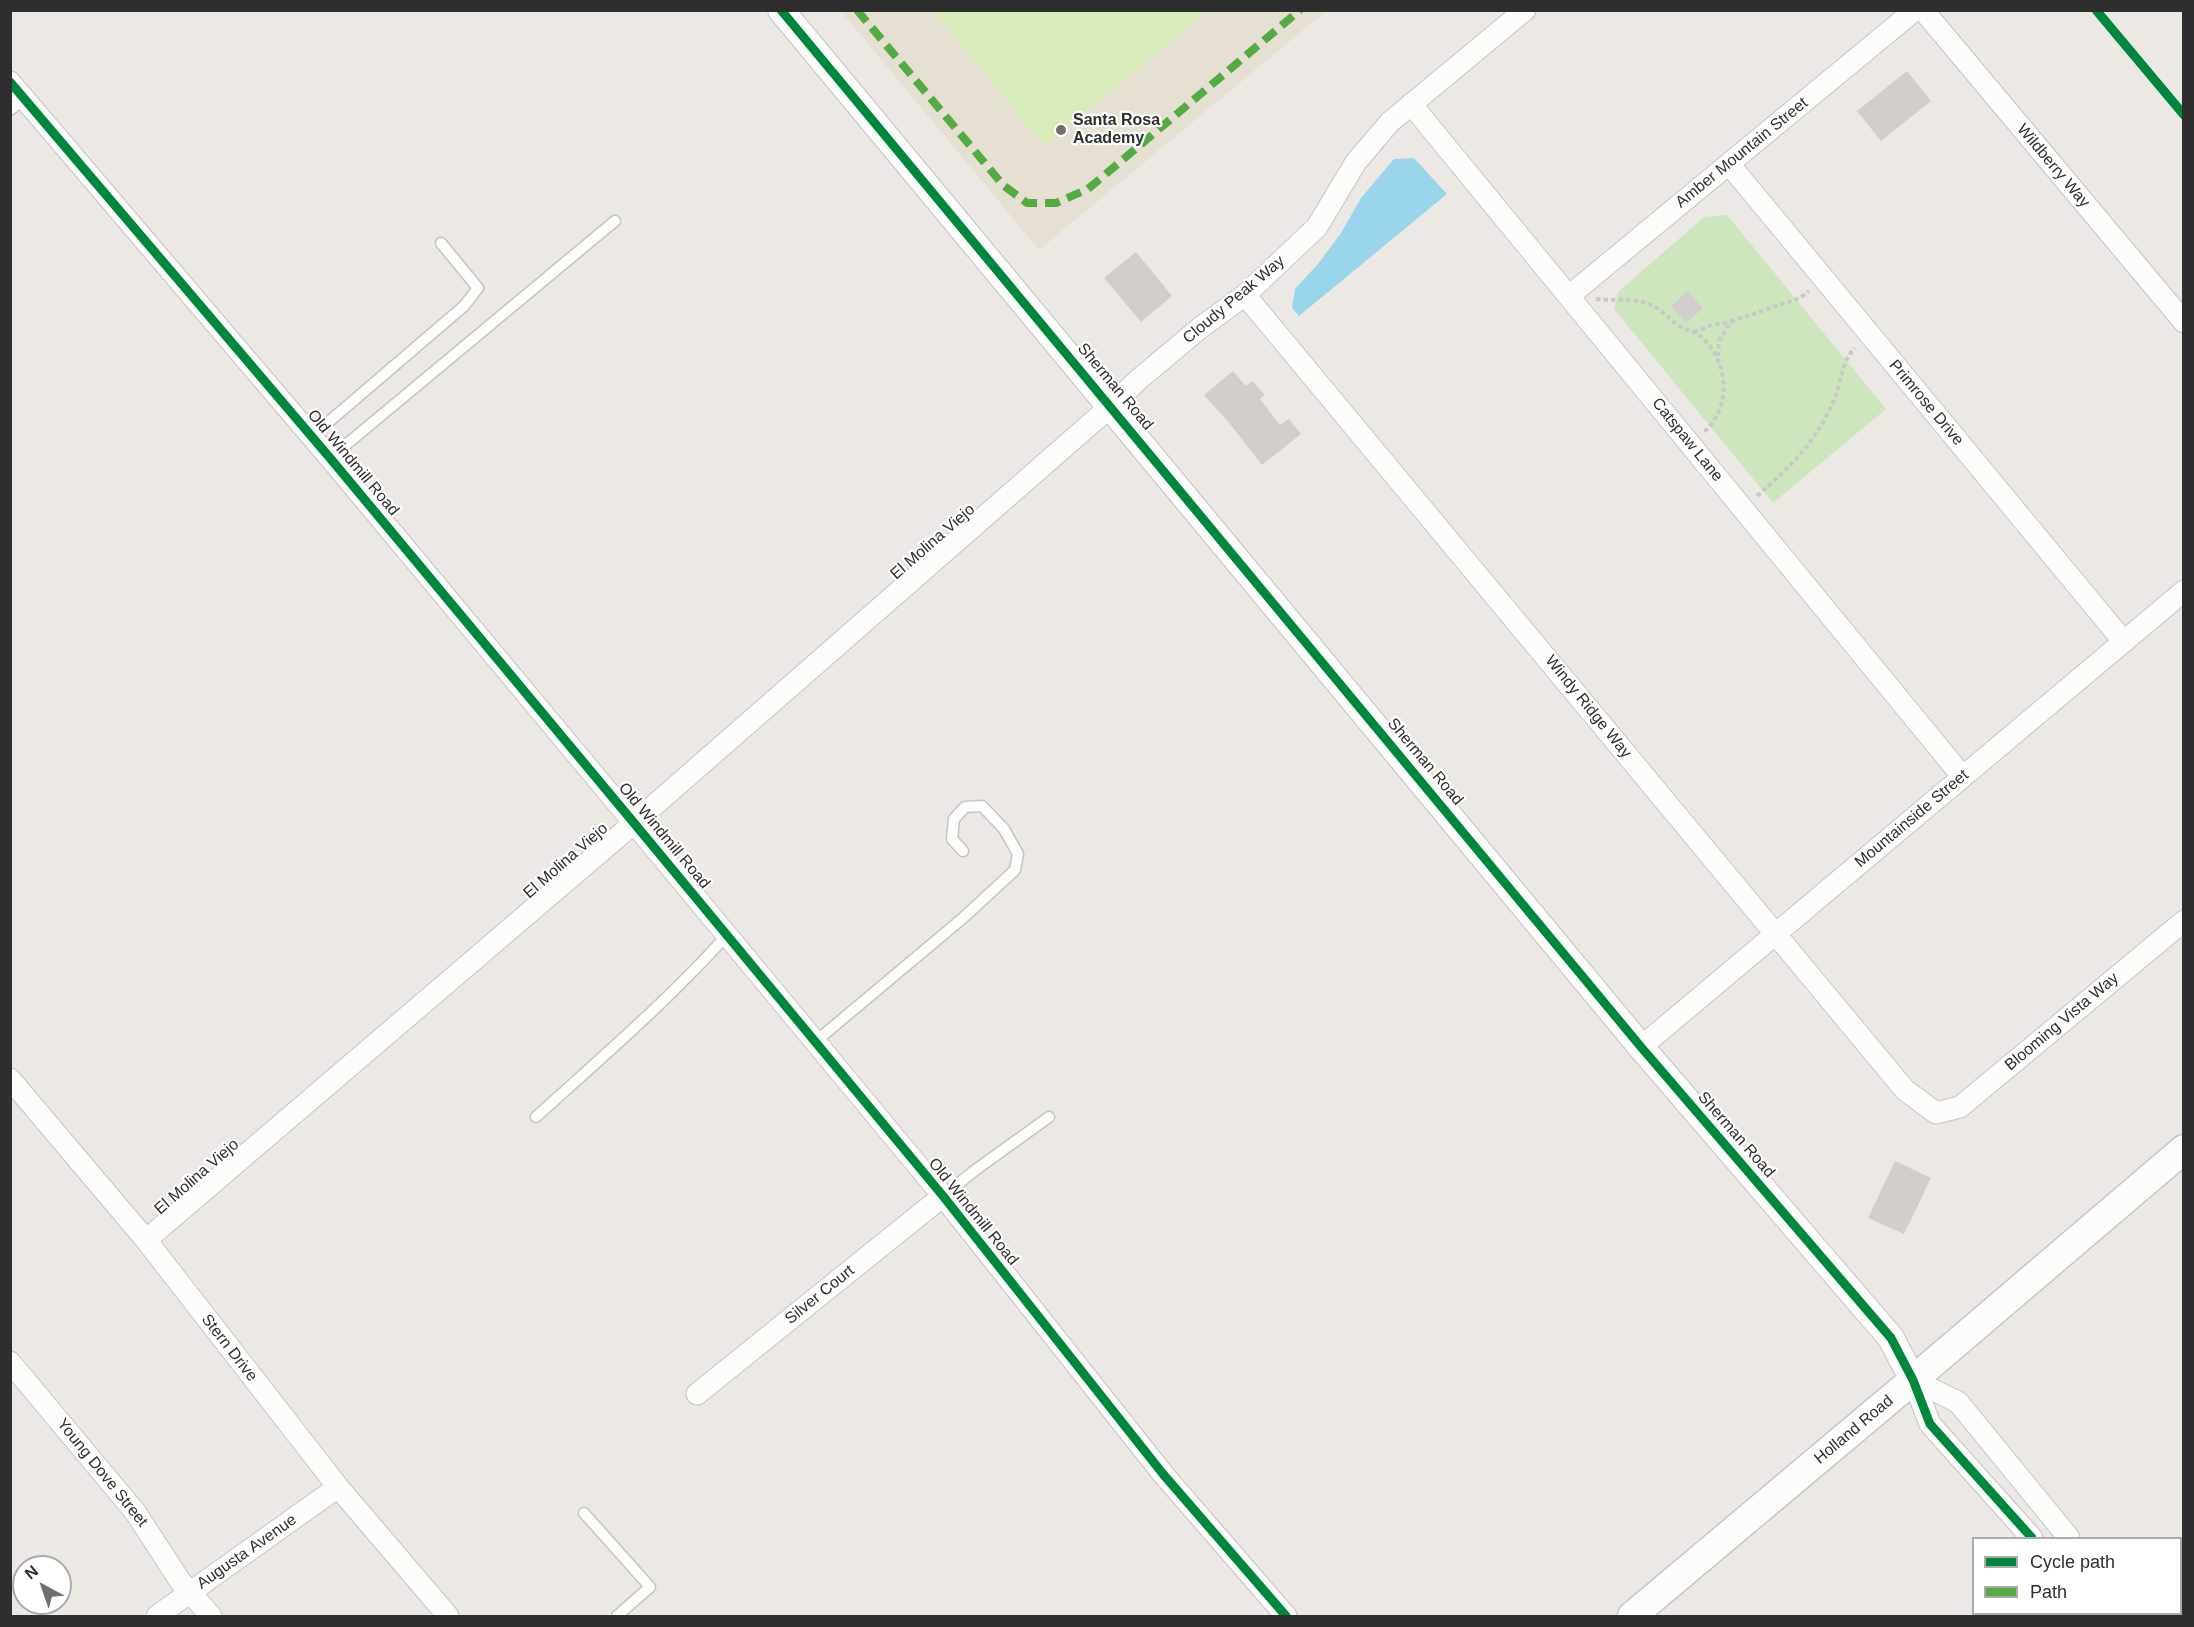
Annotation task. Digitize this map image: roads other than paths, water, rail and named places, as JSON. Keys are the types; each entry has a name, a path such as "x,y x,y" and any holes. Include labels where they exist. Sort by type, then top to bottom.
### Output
{"main road":[{"name":"Holland Road","path":"1632,1617 2184,1149"}],"street":[{"name":"Sherman Road","path":"781,10 1641,1047 1891,1338 1913,1380 1930,1424 2030,1537"},
{"name":"Cloudy Peak Way","path":"1111,406 1200,328 1245,295 1317,227 1356,162 1390,122 1525,10"},
{"name":"Amber Mountain Street","path":"1569,296 1916,10"},
{"name":"Wildberry Way","path":"1923,10 2184,322"},
{"name":"Old Windmill Road","path":"10,82 18,105 330,458 943,1196 1163,1474 1286,1617"},
{"name":"Catspaw Lane","path":"1412,104 1962,776"},
{"name":"Primrose Drive","path":"1729,164 2124,642"},
{"name":"Windy Ridge Way","path":"1245,295 1905,1090 1936,1113"},
{"name":"El Molina Viejo","path":"146,1240 634,823 1111,406"},
{"name":"Mountainside Street","path":"1641,1047 2184,591"},
{"name":"Blooming Vista Way","path":"1936,1113 1960,1107 2184,921"},
{"name":"Stern Drive","path":"10,1079 146,1240 338,1487 448,1617"},
{"name":"Silver Court","path":"697,1394 943,1196"},
{"name":"Young Dove Street","path":"10,1362 136,1513 180,1581 211,1617"},
{"path":"1913,1380 1958,1402 2067,1537"},
{"name":"Augusta Avenue","path":"157,1617 338,1487"}],"lane":[{"path":"330,458 615,220"},
{"path":"311,437 464,306 478,288 441,243"},
{"path":"815,1042 963,918 1015,870 1018,854 1004,829 982,806 965,807 954,819 952,839 963,851"},
{"path":"536,1117 642,1022 699,967 727,935"},
{"path":"943,1196 1049,1117"},
{"path":"584,1513 650,1587 617,1617"}],"water":[{"path":"1414,158 1447,194 1299,316 1292,308 1295,289 1318,264 1341,233 1361,198 1394,159"}],"place":[{"name":"Santa Rosa Academy","path":"1061,130"}]}
